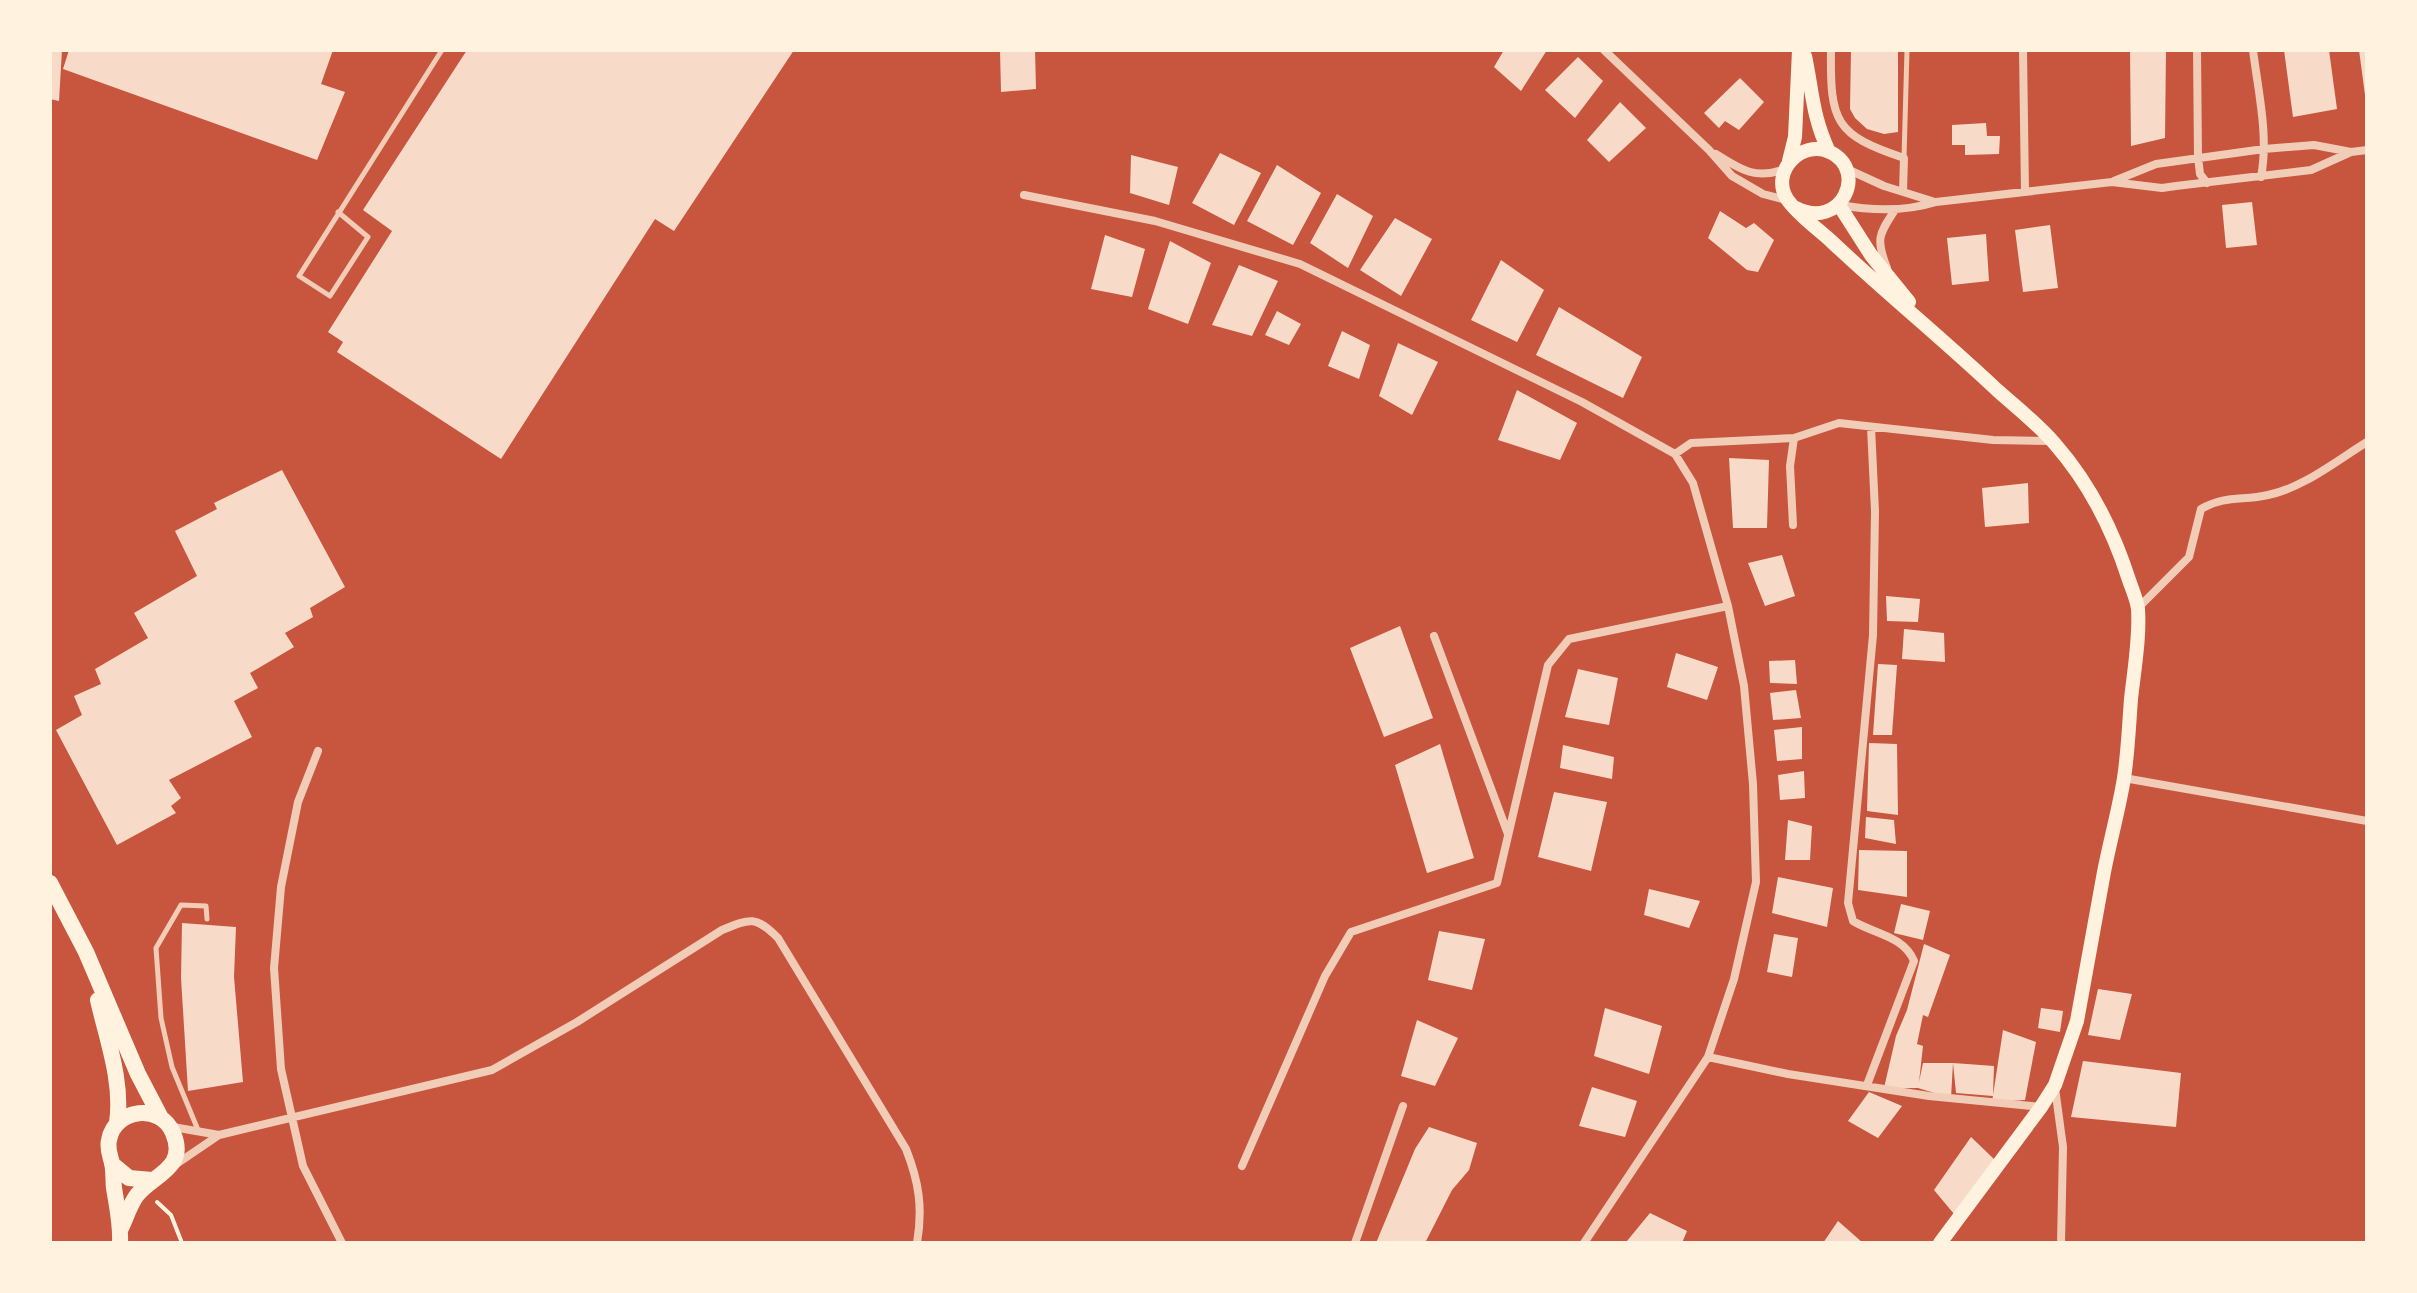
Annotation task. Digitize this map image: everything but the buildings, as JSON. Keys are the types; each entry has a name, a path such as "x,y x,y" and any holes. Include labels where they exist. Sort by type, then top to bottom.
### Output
{"main road":[{"path":"1792,204 1806,214 1830,211 1839,205 1848,186 1844,167 1829,152 1819,129 1810,99 1802,50"},
{"path":"1802,50 1795,137 1783,190 1792,204 2053,441 2099,505 2122,556 2138,608 2124,778 2077,1021 2055,1085 1940,1243"},
{"path":"1787,165 1798,154 1814,149 1829,152"},
{"path":"1839,205 1871,255 1931,328"},
{"path":"50,883 86,952 138,1074 177,1141 176,1156 169,1169 135,1197 120,1236"},
{"path":"86,952 117,1078 119,1110 108,1142 120,1236"},
{"path":"117,1123 138,1112 150,1113 166,1122"},
{"path":"112,1164 129,1178 147,1185"}],"street":[{"path":"1604,50 1732,176 1763,194 1792,204"},
{"path":"1831,50 1831,84 1840,123 1860,141 1904,158 1903,192"},
{"path":"2023,50 2025,192"},
{"path":"2197,50 2198,157 2200,174 2207,183"},
{"path":"2253,50 2264,149 2261,177"},
{"path":"2112,182 2156,164 2198,157 2314,145 2351,152"},
{"path":"1709,150 1737,167 1760,175 1770,174 1787,165"},
{"path":"1839,205 1895,210 1936,202 2112,182 2162,188 2311,170 2351,152 2367,150"},
{"path":"1844,167 1874,182 1936,202"},
{"path":"1024,195 1155,221 1300,264 1582,402 1675,454 1693,483 1728,606 1744,686 1753,784 1756,882 1734,979 1708,1057 1584,1243"},
{"path":"1892,280 1880,249 1879,236 1895,210"},
{"path":"1675,454 1691,443 1794,438 1839,423 1993,440 2053,441"},
{"path":"1867,1085 1914,961 1910,950 1896,939 1868,930 1853,921 1848,903 1873,635 1875,511 1871,427"},
{"path":"1793,525 1790,466 1794,438"},
{"path":"2138,608 2189,557 2201,509 2216,500 2268,495 2298,484 2367,442"},
{"path":"1242,1166 1325,976 1351,932 1497,883 1548,665 1569,639 1728,606"},
{"path":"1434,636 1509,835"},
{"path":"318,751 298,802 281,887 274,968 281,1069 303,1166 342,1243"},
{"path":"2124,778 2367,821"},
{"path":"169,1169 219,1135 492,1070 577,1022 722,930 746,920 761,922 778,938 906,1149 917,1177 922,1210 917,1243"},
{"path":"1708,1057 1788,1074 1929,1096 2041,1107"},
{"path":"2055,1085 2063,1147 2061,1243"},
{"path":"1355,1243 1403,1106"},
{"path":"166,1122 219,1135"}],"lane":[{"path":"338,212 368,237 330,296 299,276 338,212 442,50"},
{"path":"1904,158 1907,50"},
{"path":"199,1131 172,1067 161,1018 156,948 181,905 206,906 207,919"}],"path":[{"path":"147,1185 171,1215 182,1243"}]}
